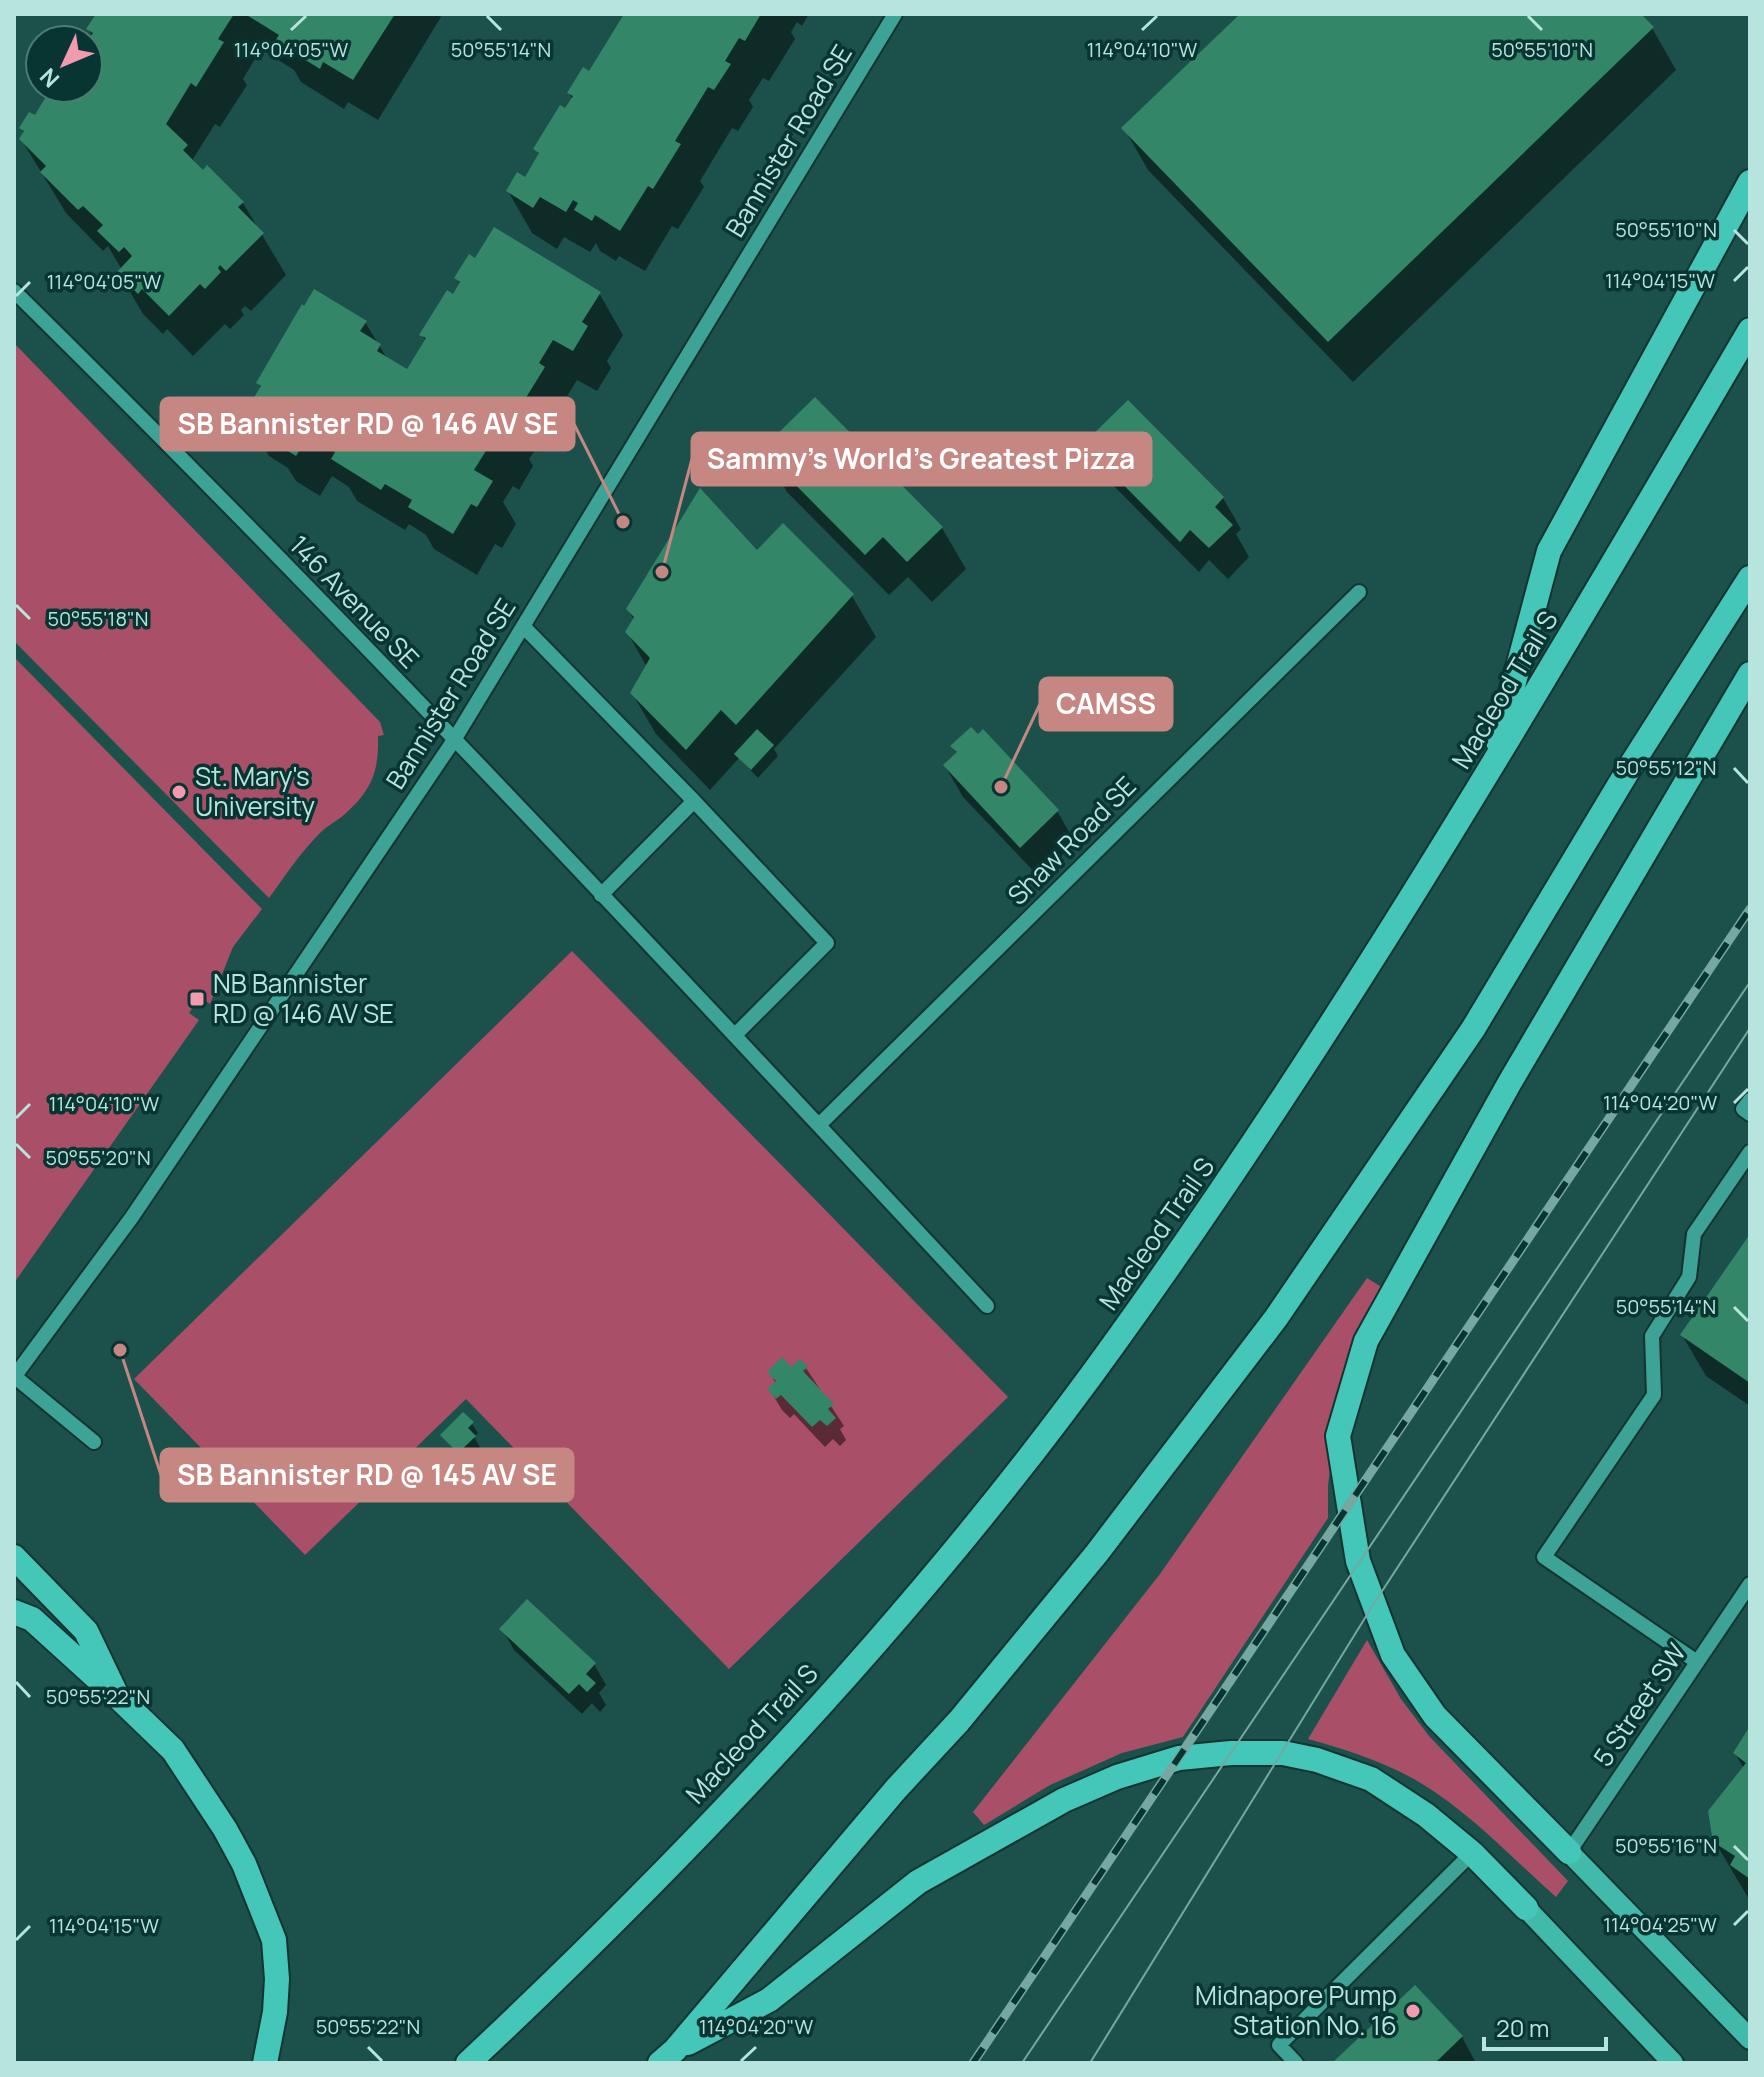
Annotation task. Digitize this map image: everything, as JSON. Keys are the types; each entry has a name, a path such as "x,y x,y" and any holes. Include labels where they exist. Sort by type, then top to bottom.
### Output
{"highway":[{"path":"1490,772 1549,551 1750,182"},
{"name":"Macleod Trail S","path":"468,2063 600,1936 766,1763 915,1595 1018,1470 1113,1346 1288,1094 1490,772 1750,330"},
{"path":"668,2056 896,1789 959,1721 1087,1565 1276,1318 1473,1029 1633,762 1750,578"},
{"path":"1569,1852 1435,1716 1393,1655 1358,1561 1338,1436 1366,1341 1510,1082 1750,674"},
{"path":"14,1557 86,1631 117,1696"},
{"path":"14,1612 32,1619 173,1750 225,1829 244,1864 274,1940 275,2012 265,2063"},
{"path":"668,2056 769,2000 918,1882 1064,1800 1117,1777 1179,1758 1231,1753 1283,1753 1317,1760 1371,1779 1426,1815 1472,1853 1526,1908"}],"main road":[{"path":"1569,1852 1750,2039"},
{"path":"1526,1908 1673,2063"}],"street":[{"name":"Bannister Road SE","path":"14,1377 132,1217 454,740 895,14"},
{"name":"146 Avenue SE","path":"14,291 154,430 454,740 987,1306"},
{"name":"Shaw Road SE","path":"819,1125 1359,592"},
{"path":"523,626 827,943 735,1035"},
{"path":"601,895 694,801"},
{"path":"1750,1100 1743,1109 1750,1114"},
{"path":"1697,1662 1544,1557 1654,1395 1652,1336 1689,1277 1694,1234 1750,1152"},
{"path":"14,1377 94,1442"},
{"name":"5 Street SW","path":"1569,1852 1750,1584"},
{"path":"1296,2063 1279,2045 1472,1853"}],"shaded area":[{"path":"14,343 380,722 384,735 378,736 377,760 368,788 342,817 313,841 269,898 14,641"},
{"path":"14,657 262,909 233,947 210,1004 200,997 189,1013 199,1020 14,1283"},
{"path":"572,951 1008,1397 729,1669 466,1399 305,1555 134,1379"},
{"path":"1367,1278 1383,1288 1334,1438 1328,1485 1328,1518 1183,1737 1122,1753 1050,1785 984,1825 973,1812 1160,1574"},
{"path":"1367,1640 1401,1699 1429,1736 1568,1881 1556,1897 1469,1818 1432,1790 1374,1760 1308,1739"}],"building":[{"path":"96,14 234,14 218,39 224,42 196,87 191,83 166,124 188,145 183,150 203,170 207,165 244,202 238,207 264,233 226,271 220,265 218,268 221,272 205,289 200,284 169,316 142,289 138,294 117,272 132,256 124,247 119,252 97,231 103,225 83,206 78,210 40,172 46,166 19,139 24,131 19,128 29,112 35,115 42,104 104,104 104,24 89,24"},
{"path":"245,14 395,14 353,80 323,62 320,69 275,41 279,35"},
{"path":"624,14 761,14 745,41 739,38 725,61 731,64 714,90 708,87 675,141 681,144 653,189 648,186 620,231 595,215 592,221 574,210 578,203 573,200 566,212 540,197 533,208 506,191 517,172 525,177 539,153 533,149 560,105 565,108 573,96 567,93 583,67 589,71"},
{"path":"1240,14 1641,14 1654,27 1328,342 1121,128"},
{"path":"494,227 601,292 582,322 588,326 573,351 553,340 539,363 545,367 517,412 511,409 504,420 511,423 495,450 489,446 474,470 493,481 477,507 471,504 453,534 408,507 412,500 385,484 381,490 331,459 335,452 308,436 296,456 270,440 274,433 243,415 261,386 256,383 314,289 367,321 360,331 381,344 377,351 407,369 426,338 419,335 447,290 453,294 460,282 454,278 469,254 475,258"},
{"path":"815,397 943,527 907,562 883,537 865,555 761,450"},
{"path":"1128,400 1224,497 1215,507 1233,525 1209,548 1190,530 1180,542 1083,444"},
{"path":"700,488 757,550 783,523 854,594 736,725 721,710 686,750 630,693 650,658 625,632 634,617 626,609"},
{"path":"971,727 978,734 983,729 1059,810 1020,848 943,765 957,752 950,746"},
{"path":"757,729 774,745 751,770 734,754"},
{"path":"1750,1234 1750,1383 1680,1335"},
{"path":"782,1357 791,1367 800,1359 808,1367 803,1371 834,1404 828,1409 836,1418 827,1426 820,1420 812,1427 781,1395 776,1399 767,1389 776,1381 767,1372"},
{"path":"463,1412 474,1422 468,1428 476,1436 458,1453 440,1435"},
{"path":"527,1599 596,1663 586,1674 596,1683 587,1692 579,1684 569,1694 499,1629"},
{"path":"1750,1726 1750,1879 1730,1865 1735,1856 1713,1842 1708,1811 1746,1763 1733,1753"},
{"name":"Midnapore Pump Station No. 16","path":"1415,1985 1463,2036 1435,2063 1332,2063"}],"tram line":[{"path":"1022,2063 1750,982"},
{"path":"1090,2063 1373,1605 1750,1028"}],"railway":[{"path":"973,2063 1750,909"}],"place":[{"name":"SB Bannister RD @ 146 AV SE","path":"623,522"},
{"name":"Sammy's World's Greatest Pizza","path":"662,572"},
{"name":"CAMSS","path":"1001,787"},
{"name":"St. Mary's University","path":"179,792"},
{"name":"NB Bannister RD @ 146 AV SE","path":"197,999"},
{"name":"SB Bannister RD @ 145 AV SE","path":"120,1350"},
{"name":"Midnapore Pump Station No. 16","path":"1413,2011"}]}
